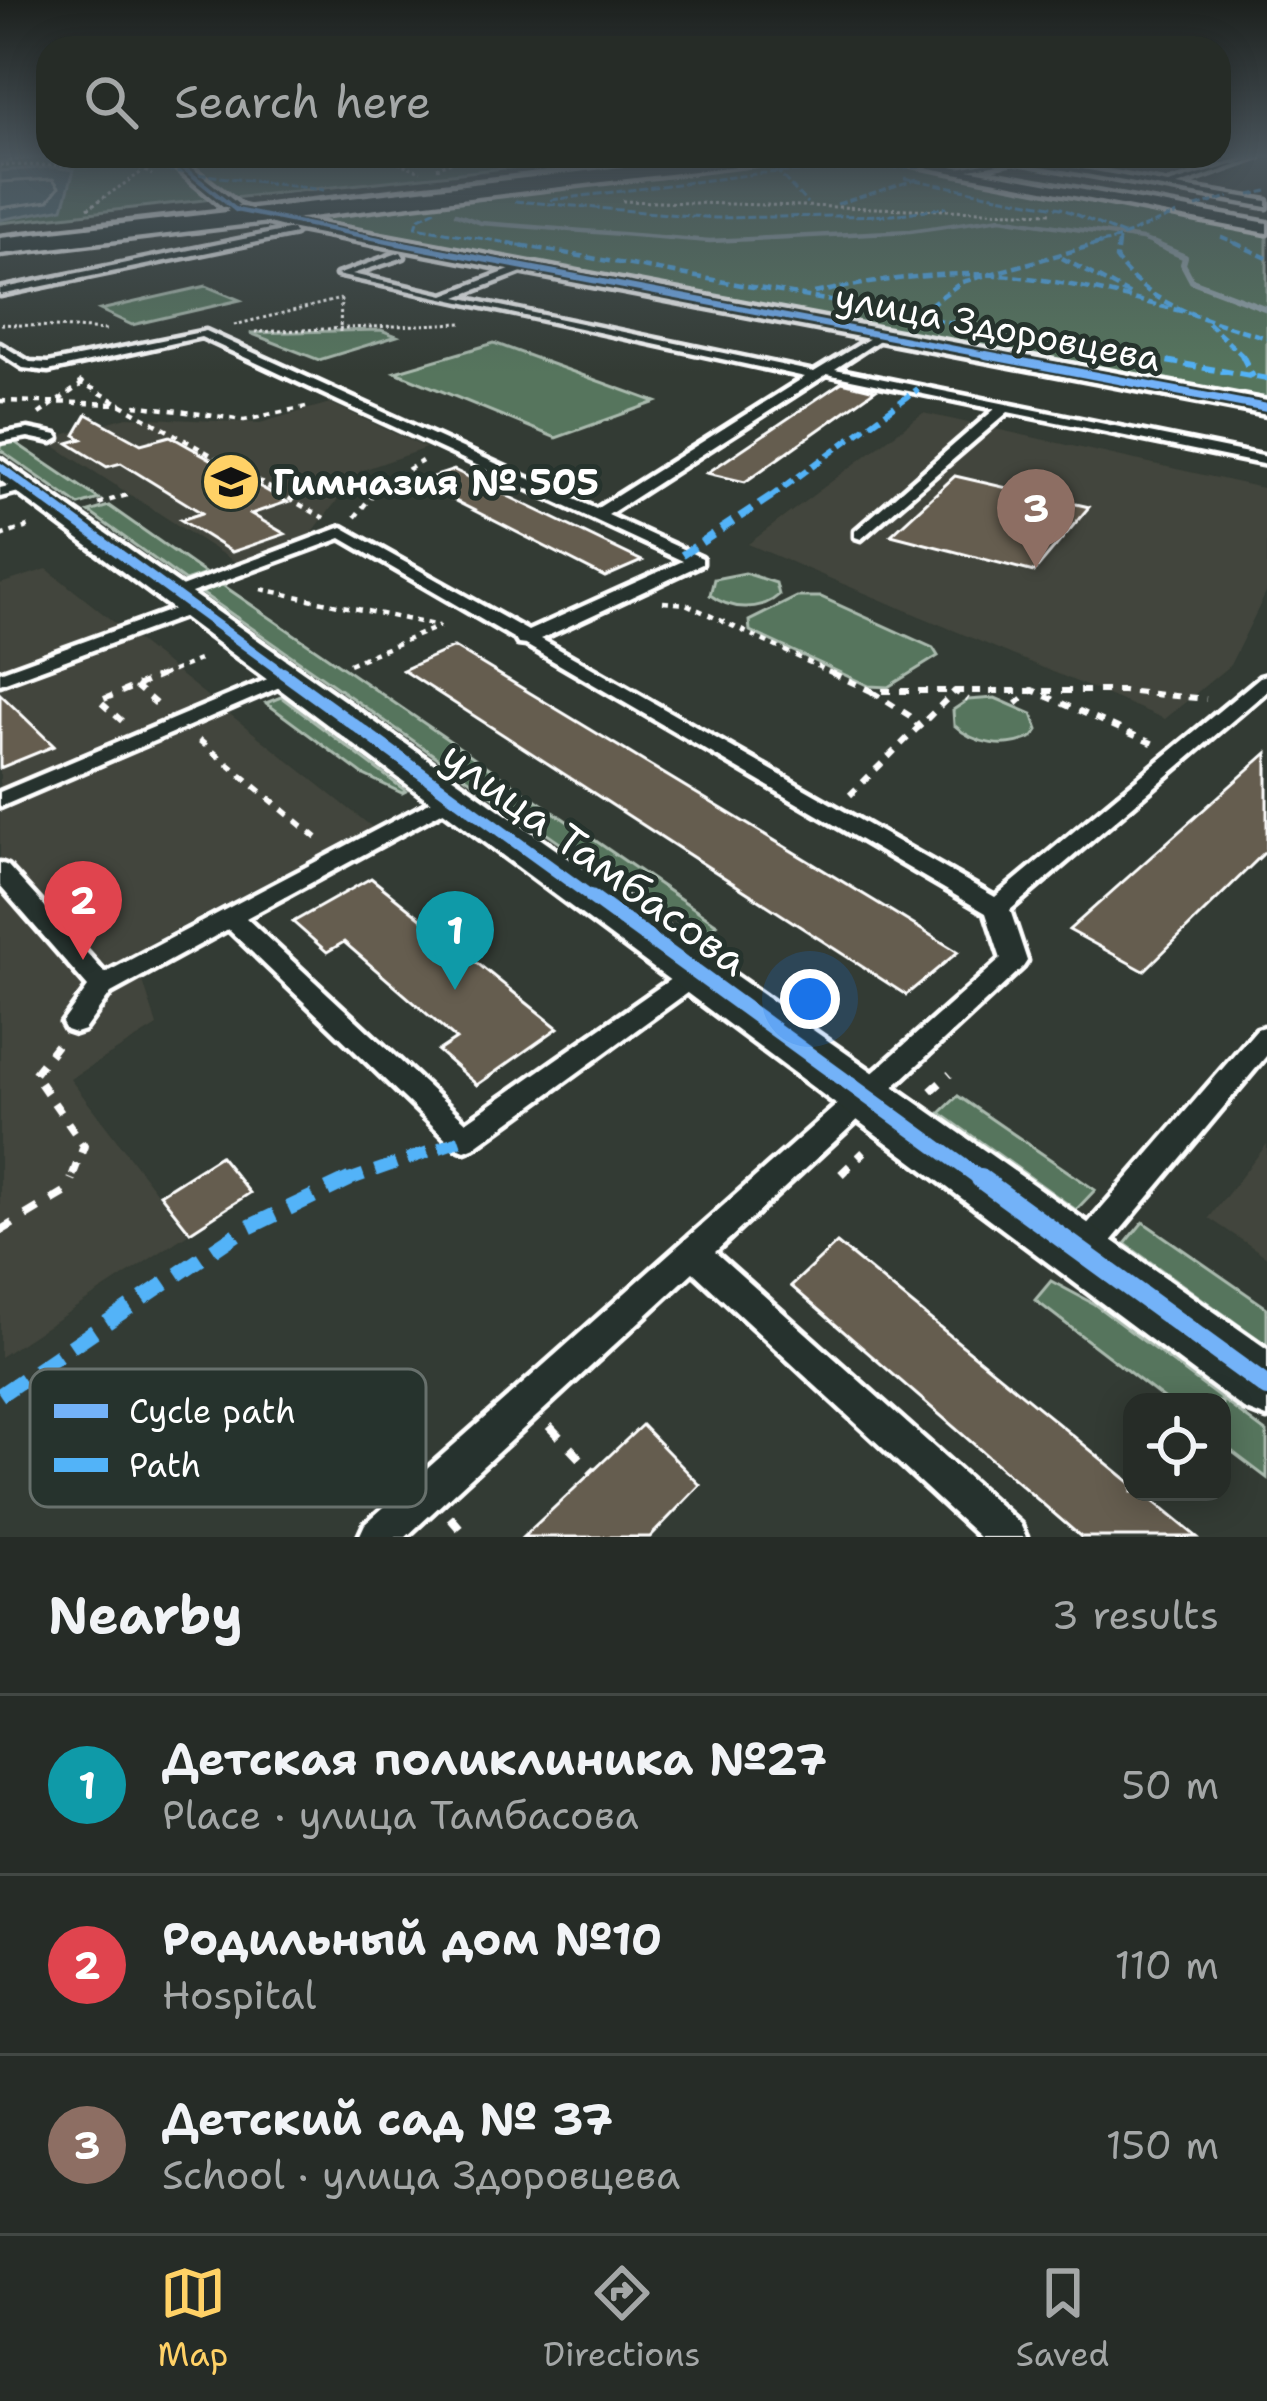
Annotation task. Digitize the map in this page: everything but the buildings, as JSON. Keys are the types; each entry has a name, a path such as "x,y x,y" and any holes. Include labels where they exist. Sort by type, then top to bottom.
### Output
{"main road":[{"path":"0,244 128,229"}],"street":[{"name":"улица Здоровцева","path":"326,229 1267,408"},
{"name":"улица Тамбасова","path":"13,473 1267,1388"}],"lane":[{"path":"0,292 292,232"},
{"path":"401,254 342,274 521,315 1267,460"},
{"path":"445,298 523,268"},
{"path":"0,348 27,365 48,367 202,333 696,561 524,640"},
{"path":"597,515 880,335"},
{"path":"944,413 962,398"},
{"path":"861,534 1005,407"},
{"path":"13,473 52,438"},
{"path":"0,678 342,532 997,908 1014,961 426,1494"},
{"path":"0,800 289,676"},
{"path":"997,908 1267,682"},
{"path":"75,1023 102,986 454,796"},
{"path":"0,871 102,986"},
{"path":"230,917 465,1139 697,974"},
{"path":"1082,1253 1267,1036"},
{"path":"694,1253 1006,1537"},
{"path":"378,1537 411,1507"}],"path":[{"path":"202,333 341,298 340,332"},
{"path":"202,333 429,328 521,315"},
{"path":"0,325 122,331"},
{"path":"0,536 13,473 55,402 128,349"},
{"path":"48,367 127,404 324,518"},
{"path":"0,400 127,404 255,420 342,397"},
{"path":"342,532 377,489 447,446"},
{"path":"83,508 130,494"},
{"path":"252,587 439,626"},
{"path":"612,599 686,604 871,691 910,716 921,730"},
{"path":"349,664 474,611"},
{"path":"119,718 99,700 199,660"},
{"path":"135,686 330,849"},
{"path":"1016,704 1032,690"},
{"path":"1032,690 1179,755"},
{"path":"871,691 1124,691 1243,702"},
{"path":"955,691 968,700"},
{"path":"827,812 921,730 955,691"},
{"path":"0,1231 67,1191 84,1146 34,1075 75,1023"},
{"path":"920,1101 950,1074"},
{"path":"841,1174 864,1152"},
{"path":"527,1402 592,1471"}],"shaded area":[{"name":"Гимназия № 505","path":"330,403 426,448 360,471 311,534 235,562 45,440 127,417 260,423"},
{"path":"923,413 1267,489 1267,591 1230,665 1165,719 748,544"},
{"path":"47,569 372,827 151,943 171,965 143,981 157,1026 70,1079 188,1234 0,1357 0,584"},
{"path":"1267,1144 1267,1257 1209,1218"}],"green space":[{"path":"360,229 1267,232 1267,401"},
{"path":"206,286 240,300 132,325 100,310"},
{"path":"381,330 397,336 319,360 250,333"},
{"path":"494,343 656,402 556,438 395,372"},
{"path":"10,439 99,499 79,505 0,450 0,441"},
{"path":"109,506 206,574 185,581 89,512"},
{"path":"745,573 776,583 779,595 745,607 710,595 714,579"},
{"path":"221,584 717,924 703,933 656,910 200,592"},
{"path":"797,597 821,597 933,648 938,656 888,687 869,686 750,631 749,621"},
{"path":"281,697 406,791 362,774 266,703"},
{"path":"995,698 1032,714 1038,730 1033,737 991,743 954,725 953,710 968,700"},
{"path":"958,1096 1095,1190 1076,1210 940,1113"},
{"path":"1143,1222 1267,1308 1267,1345 1125,1244"},
{"path":"1051,1281 1094,1304 1213,1393 1156,1393 1035,1300"},
{"path":"1231,1406 1267,1433 1267,1478 1231,1451"}],"waterway":[{"path":"554,229 710,241 926,229"},
{"path":"1073,229 1159,246"},
{"path":"1153,243 1159,246"},
{"path":"1159,246 1185,257 1183,264 1192,281 1267,309"}],"tram line":[{"path":"0,234 46,229"}],"marked path":[{"path":"426,229 1267,379"},
{"path":"1109,229 1123,235"},
{"path":"1122,236 1140,229"},
{"path":"1221,237 1267,258"},
{"path":"907,321 962,282 1121,238"},
{"path":"1119,240 1116,259 1133,283 1151,295 1189,313 1267,338"},
{"path":"1062,258 1130,295"},
{"path":"814,293 898,277 995,275 1051,281 1189,313"},
{"path":"1208,323 1248,361 1253,377"},
{"path":"682,555 723,532 918,389"},
{"path":"38,1369 243,1230 347,1180 465,1139"},
{"path":"0,1395 30,1375"}],"cycle path":[{"path":"320,229 1267,408"},
{"path":"0,467 1267,1387"}],"place":[{"name":"Гимназия № 505","path":"231,482"},
{"name":"Детский сад № 37","path":"1036,568"},
{"name":"Родильный дом №10","path":"83,960"},
{"name":"Детская поликлиника №27","path":"455,990"}]}
